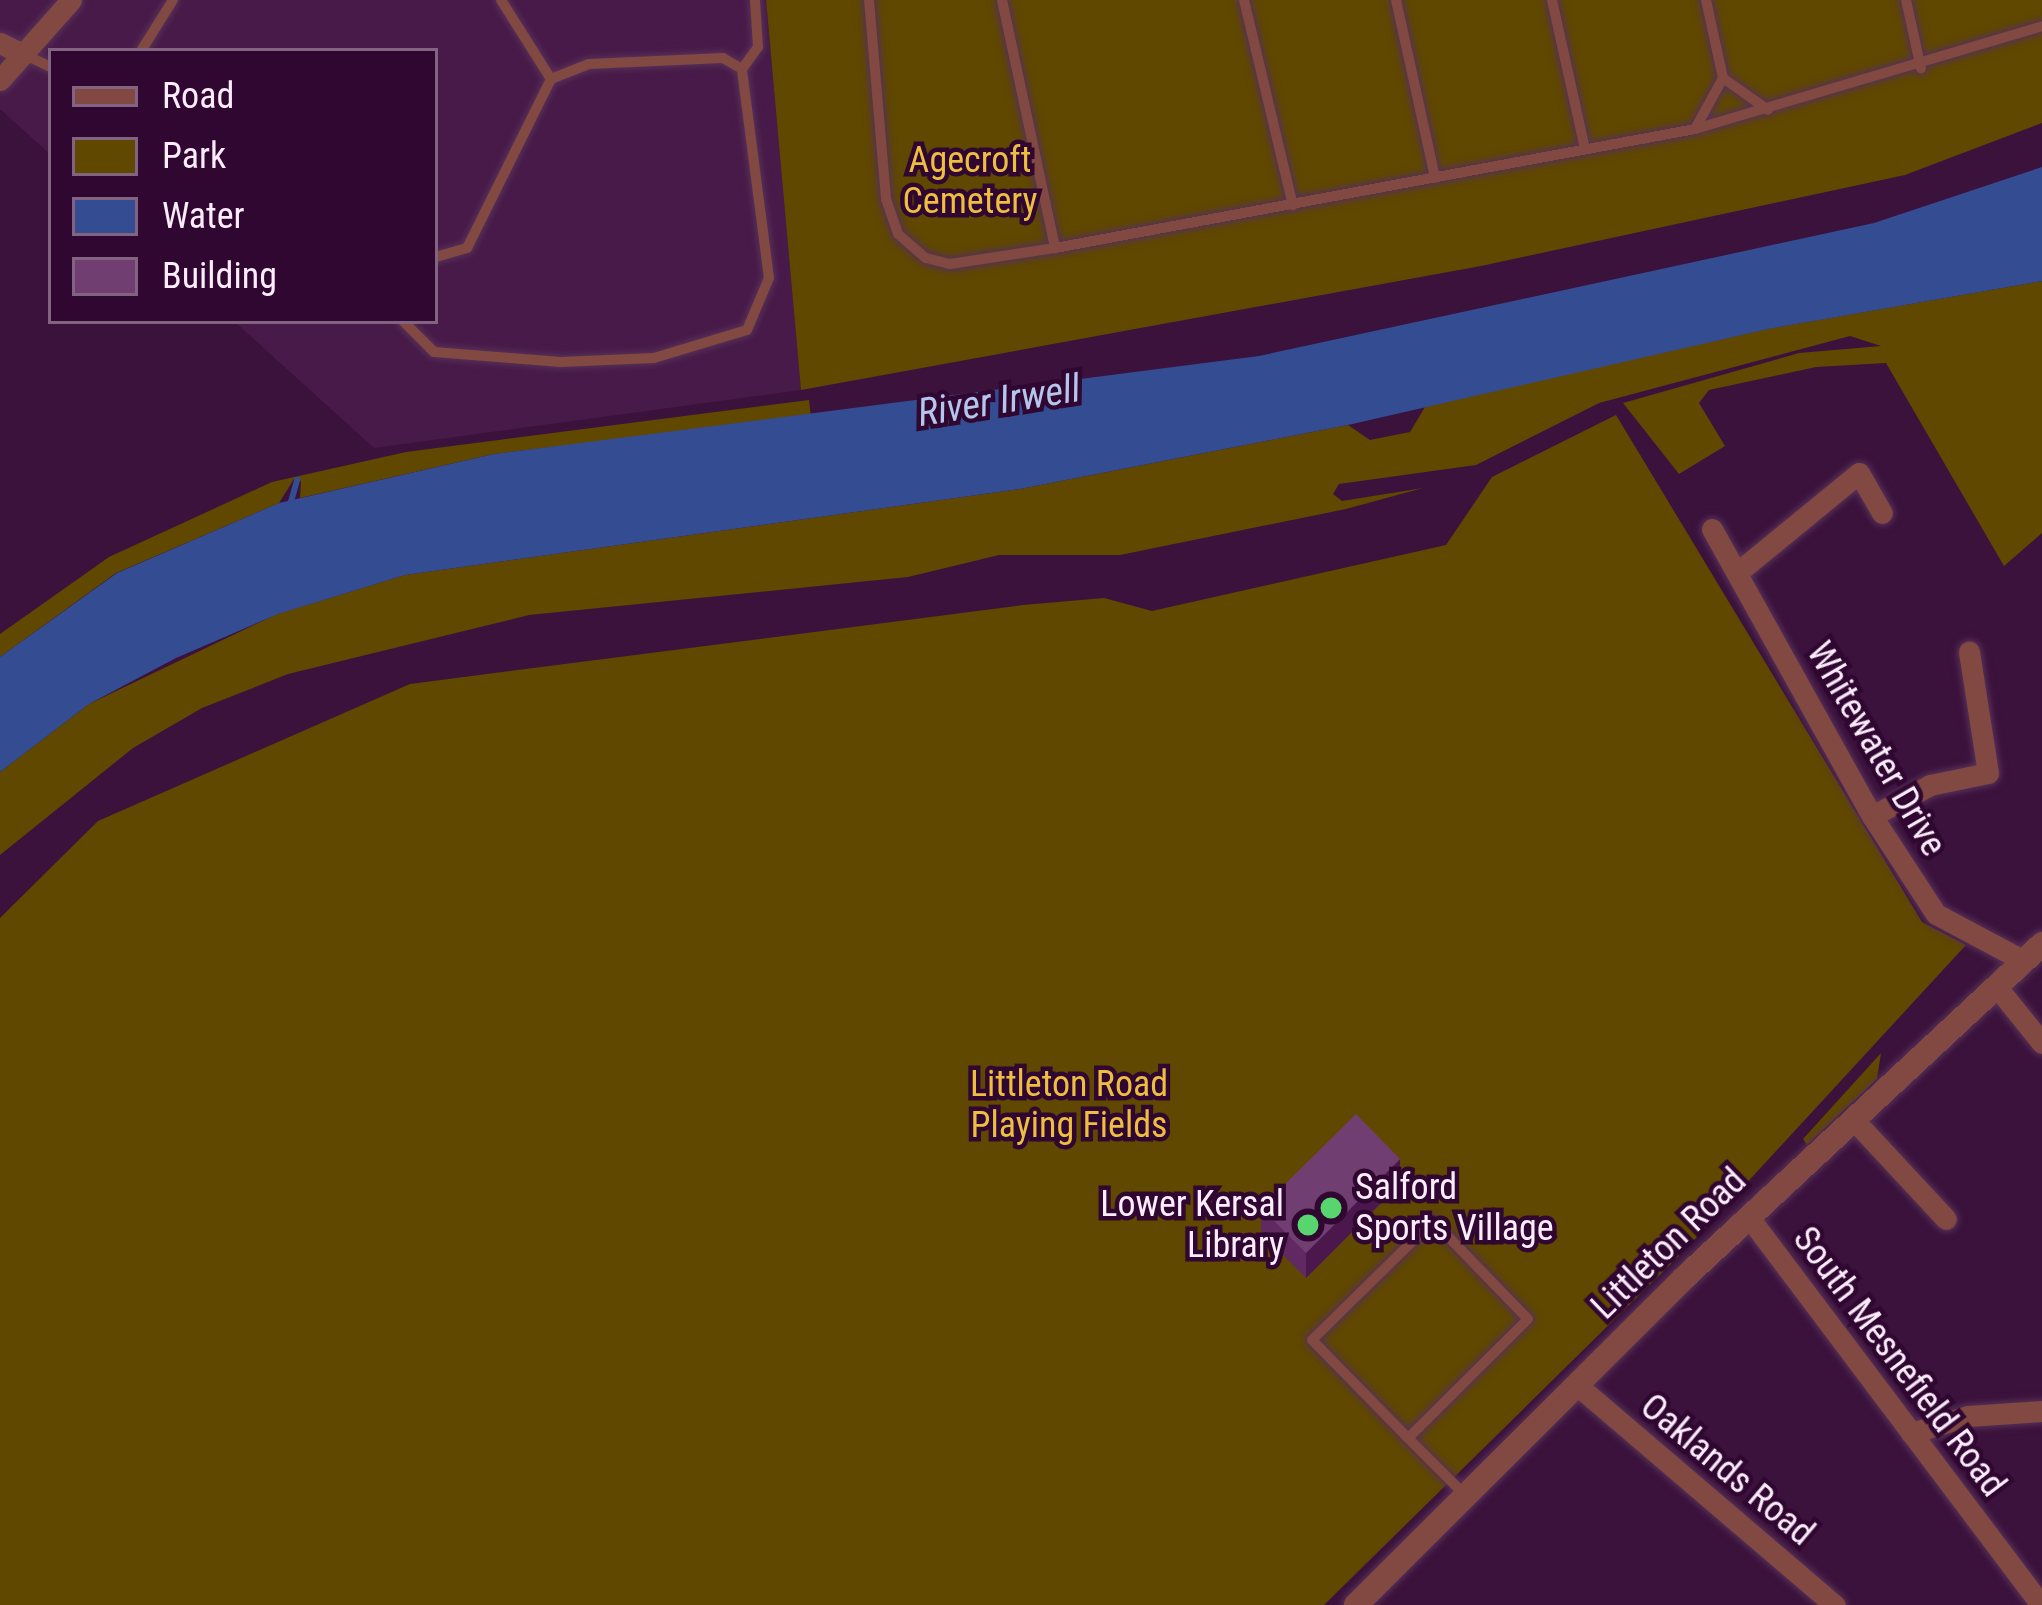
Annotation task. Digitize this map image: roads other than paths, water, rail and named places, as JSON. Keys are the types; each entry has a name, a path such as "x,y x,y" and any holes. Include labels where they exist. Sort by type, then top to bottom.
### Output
{"street":[{"path":"0,80 71,0"},
{"path":"0,43 23,54"},
{"path":"1738,572 1859,473 1882,513"},
{"name":"Whitewater Drive","path":"1712,529 1872,816 1936,914 2033,953"},
{"path":"1872,816 1930,784 1988,773 1969,651"},
{"name":"Littleton Road","path":"1360,1604 1748,1216 2033,953"},
{"path":"1996,986 2042,1043"},
{"path":"1854,1120 1946,1219"},
{"name":"South Mesnefield Road","path":"1748,1216 2041,1605"},
{"name":"Oaklands Road","path":"1577,1385 1835,1605"},
{"path":"1912,1433 1968,1416 2042,1411"}],"lane":[{"path":"143,48 173,0"},
{"path":"501,0 550,80"},
{"path":"406,324 434,352 561,362 654,358 748,330 770,278 742,69 758,47 755,0"},
{"path":"868,0 886,199 898,234 926,258 950,264 1695,129 1921,68 2042,26"},
{"path":"1001,0 1055,248"},
{"path":"1244,0 1293,205"},
{"path":"1396,0 1435,178"},
{"path":"1552,0 1585,149"},
{"path":"1695,129 1723,78 1706,0"},
{"path":"1906,0 1921,68"},
{"path":"23,54 48,66"},
{"path":"438,256 467,248 550,80 589,64 722,58 742,69"},
{"path":"1723,78 1768,110"},
{"path":"1408,1438 1528,1319 1432,1221 1312,1340 1408,1438 1467,1496"}],"water":[{"name":"River Irwell","path":"2042,167 2042,281 1768,329 1348,425 1020,489 405,575 278,614 176,658 89,704 0,772 0,657 117,573 279,503 494,454 1259,356 1874,223"}],"waterway":[{"path":"290,505 297,480"}],"place":[{"name":"Salford Sports Village","path":"1331,1208"},
{"name":"Lower Kersal Library","path":"1308,1225"}],"park label":[{"name":"Agecroft Cemetery","path":"970,180"},
{"name":"Littleton Road Playing Fields","path":"1069,1104"}]}
